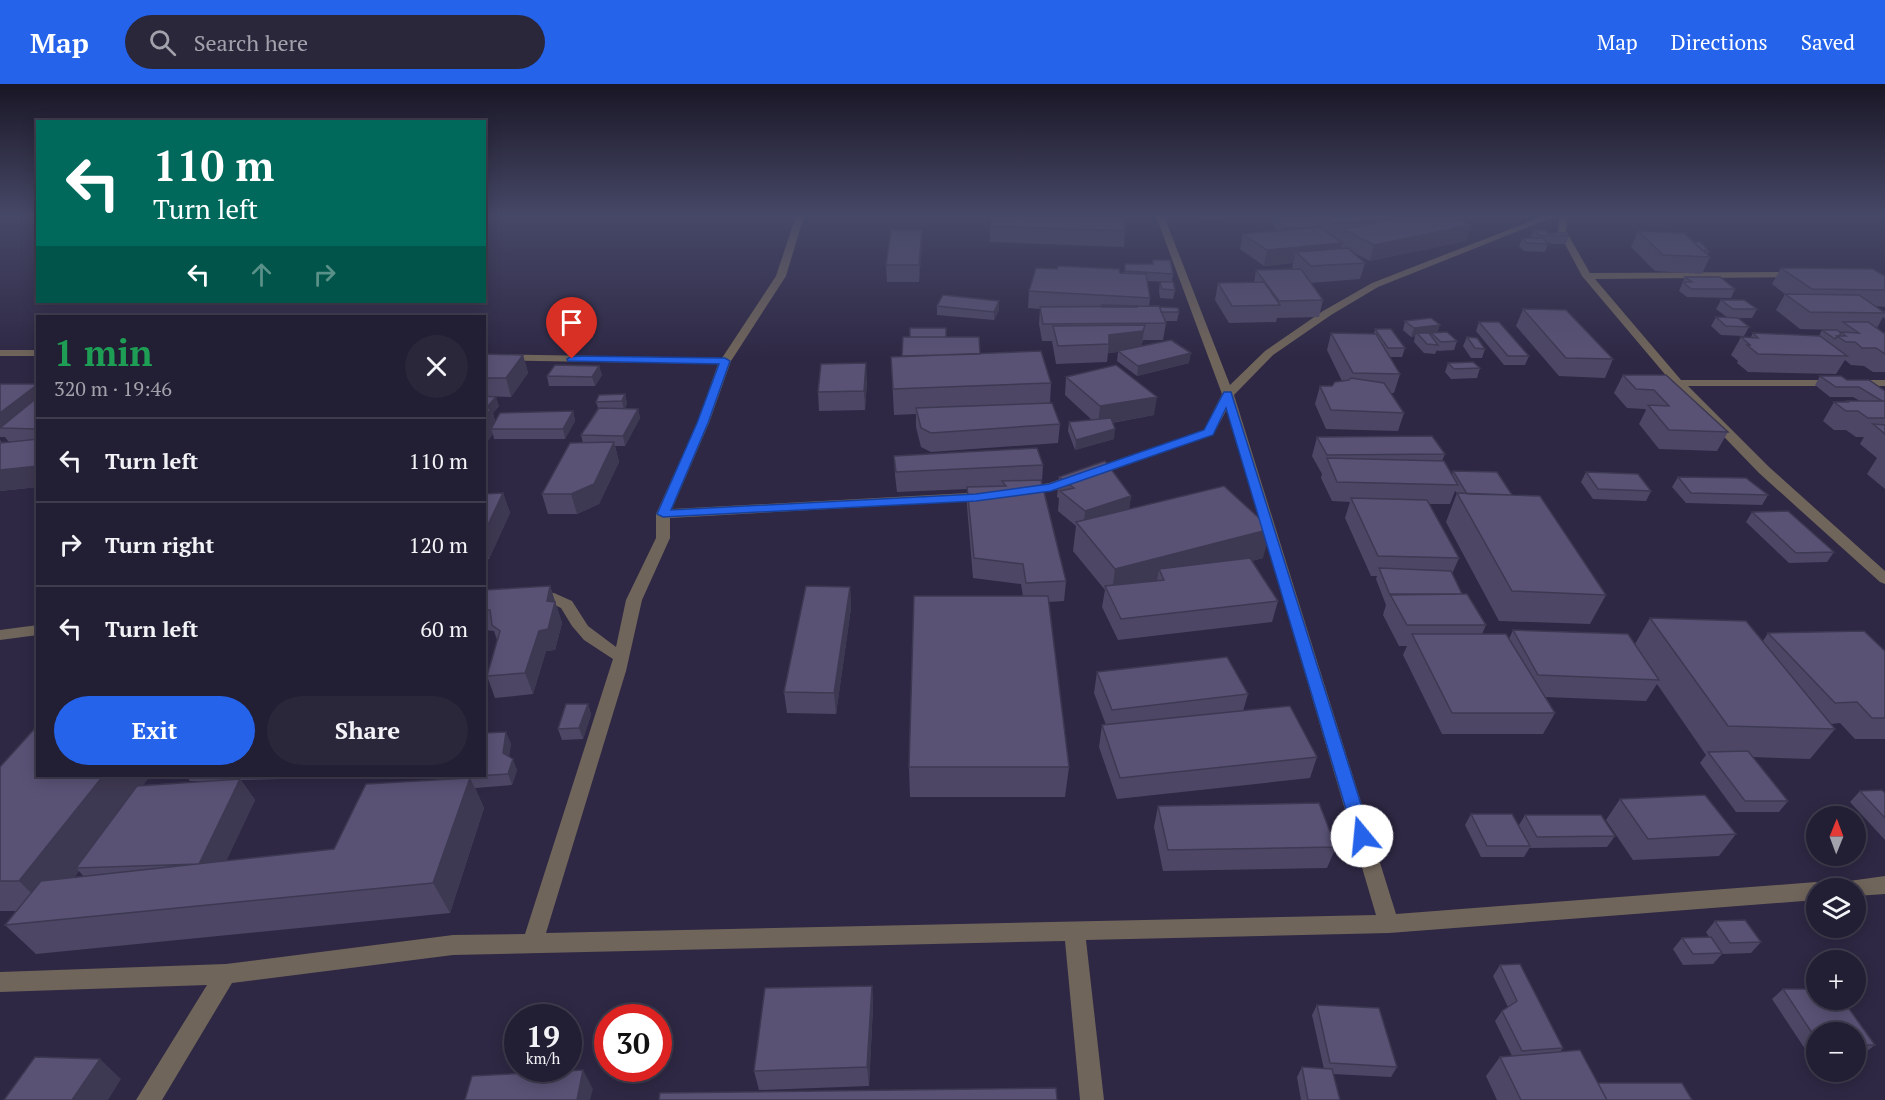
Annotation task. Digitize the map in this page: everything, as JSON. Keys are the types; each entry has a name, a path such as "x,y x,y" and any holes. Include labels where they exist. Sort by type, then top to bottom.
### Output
{"street":[{"path":"533,941 621,657 634,600 663,538 663,514 703,423 725,361 781,276 785,263"},
{"path":"1178,263 1228,394 1389,924"},
{"path":"663,514 1003,494 1051,487 1209,432 1228,394 1269,353 1327,313 1375,285 1430,263"},
{"path":"1578,263 1678,383 1764,470 1885,579"},
{"path":"1587,276 1807,274"},
{"path":"0,353 36,353"},
{"path":"486,357 725,361"},
{"path":"1678,383 1885,383"},
{"path":"520,596 554,598 567,605 576,623 599,644 621,657"},
{"path":"0,635 36,630"},
{"path":"1866,887 1885,885"},
{"path":"0,982 226,974 453,945 533,941 1389,924 1806,892"},
{"path":"1075,932 1092,1100"},
{"path":"148,1100 226,974"}],"building":[{"path":"886,263 919,263 919,265"},
{"path":"1171,263 1173,274 1125,271 1125,264"},
{"path":"1308,263 1358,263 1311,266"},
{"path":"1058,266 1119,269 1120,273 1146,274 1150,298 1029,291 1036,268 1057,269"},
{"path":"1781,268 1873,269 1885,276 1885,290 1812,289"},
{"path":"1301,269 1323,300 1279,301 1256,270"},
{"path":"1685,277 1720,277 1735,289 1691,289 1683,282 1692,282"},
{"path":"1160,282 1173,282 1175,290 1162,289"},
{"path":"1264,282 1280,305 1232,306 1218,283"},
{"path":"1785,294 1859,295 1885,313 1810,312"},
{"path":"943,295 999,301 994,312 937,306"},
{"path":"1721,300 1744,300 1757,309 1733,309"},
{"path":"1102,305 1137,306 1137,307 1102,307"},
{"path":"1159,306 1166,323 1043,324 1040,307"},
{"path":"1160,307 1178,308 1179,312 1161,312"},
{"path":"1523,309 1566,310 1613,359 1566,358"},
{"path":"1716,317 1738,318 1749,327 1726,326"},
{"path":"1431,318 1440,325 1414,328 1405,321"},
{"path":"1479,322 1499,322 1529,356 1508,356"},
{"path":"1843,322 1868,322 1885,334 1885,354 1876,348 1862,348 1855,342 1846,342 1837,336 1846,336 1841,332 1859,333"},
{"path":"1145,325 1143,331 1109,335 1109,344 1058,346 1053,326"},
{"path":"910,328 946,328 946,337 910,337"},
{"path":"1375,329 1391,329 1405,348 1388,348"},
{"path":"1822,330 1837,330 1841,333 1835,339"},
{"path":"1447,332 1457,341 1441,342 1431,333"},
{"path":"1331,333 1376,334 1400,374 1353,373"},
{"path":"1417,333 1429,333 1438,345 1427,344"},
{"path":"1753,333 1820,336 1847,356 1758,354 1741,337 1758,338"},
{"path":"903,337 979,337 980,354 902,356"},
{"path":"1467,337 1477,338 1485,349 1475,348"},
{"path":"1171,340 1191,353 1138,366 1118,351"},
{"path":"1041,351 1051,383 893,389 891,357"},
{"path":"486,354 523,355 506,378 486,378"},
{"path":"1473,362 1480,368 1454,369 1448,363"},
{"path":"866,363 864,391 818,392 821,364"},
{"path":"555,365 599,366 592,377 547,376"},
{"path":"1116,365 1157,397 1100,406 1066,377"},
{"path":"1623,375 1666,375 1728,432 1669,430 1648,405 1669,406 1654,390 1636,389"},
{"path":"1820,376 1869,380 1885,391 1885,401 1859,387 1836,387"},
{"path":"1351,378 1384,383 1404,413 1331,410 1320,386 1332,386 1335,382"},
{"path":"0,384 36,384 36,386 0,413"},
{"path":"625,394 622,401 596,402 599,395"},
{"path":"486,396 496,397 486,408"},
{"path":"36,399 36,429 0,428"},
{"path":"1885,401 1885,418 1868,418 1858,411 1846,411 1834,402"},
{"path":"1052,403 1060,424 931,433 921,428 916,408"},
{"path":"599,408 638,409 623,436 581,435"},
{"path":"573,411 563,429 491,429 500,413"},
{"path":"1111,418 1115,429 1076,440 1069,422"},
{"path":"1873,424 1885,425 1885,434"},
{"path":"1432,436 1445,454 1327,455 1317,437"},
{"path":"36,439 36,466 0,470 0,443"},
{"path":"614,442 594,484 571,494 542,494 570,443"},
{"path":"1037,448 1043,465 896,472 894,456"},
{"path":"1327,458 1444,461 1458,485 1337,482"},
{"path":"1105,461 1131,496 1085,511 1060,491 1074,488 1059,477"},
{"path":"1453,471 1497,472 1512,495 1467,494"},
{"path":"1586,472 1638,474 1651,491 1598,489"},
{"path":"1678,477 1746,478 1768,495 1691,493"},
{"path":"1041,480 1066,581 1026,583 1023,564 974,558 967,487 1006,486 1002,481"},
{"path":"1224,486 1271,529 1115,569 1076,522"},
{"path":"503,493 486,529 486,494"},
{"path":"1457,493 1540,496 1606,595 1512,591"},
{"path":"1351,498 1427,500 1459,558 1378,556"},
{"path":"1788,511 1834,552 1796,553 1752,512"},
{"path":"1250,558 1278,601 1121,619 1105,586 1164,580 1159,569"},
{"path":"1379,568 1451,571 1462,594 1390,595"},
{"path":"550,586 547,601 555,602 548,629 539,631 525,673 487,676 500,631 492,625 490,610 486,610 486,590"},
{"path":"806,586 850,587 834,693 784,692"},
{"path":"1390,594 1467,594 1486,625 1407,625"},
{"path":"914,596 1048,596 1069,767 909,767"},
{"path":"1650,618 1746,621 1835,729 1728,726"},
{"path":"1513,630 1628,634 1659,680 1538,675"},
{"path":"1864,631 1885,651 1885,718 1872,718 1857,702 1835,703 1768,633"},
{"path":"1412,634 1506,634 1555,713 1452,713"},
{"path":"1227,657 1248,694 1112,710 1097,672"},
{"path":"566,704 588,704 579,728 558,729"},
{"path":"1290,706 1317,757 1120,778 1102,725"},
{"path":"36,727 36,777 102,777 19,881 0,881 0,767"},
{"path":"506,732 503,753 513,759 508,774 486,776 486,733"},
{"path":"1748,751 1788,801 1745,801 1708,752"},
{"path":"470,778 433,883 5,925 41,881 334,849 366,784"},
{"path":"240,779 199,864 76,868 137,786"},
{"path":"1882,790 1885,793 1885,818 1860,791"},
{"path":"1705,795 1736,834 1648,839 1620,799"},
{"path":"1319,803 1336,847 1168,850 1158,806"},
{"path":"1471,814 1512,814 1530,846 1487,846"},
{"path":"1525,815 1601,815 1615,836 1537,837"},
{"path":"1745,920 1761,942 1730,943 1715,921"},
{"path":"1711,937 1722,953 1693,954 1682,938"},
{"path":"1520,964 1563,1048 1522,1051 1502,1011 1517,1001 1500,965"},
{"path":"872,986 867,1067 754,1071 765,988"},
{"path":"1783,989 1806,989 1806,1010 1850,1010 1858,1022 1806,1022 1806,1024"},
{"path":"1317,1005 1379,1008 1397,1067 1330,1063"},
{"path":"1866,1032 1875,1045 1866,1045"},
{"path":"1580,1050 1607,1100 1521,1100 1500,1057"},
{"path":"35,1057 100,1059 72,1100 4,1100"},
{"path":"1302,1067 1332,1069 1340,1100 1308,1100"},
{"path":"504,1074 504,1082 581,1082 577,1100 465,1100 472,1076"},
{"path":"1598,1083 1682,1083 1692,1100 1607,1100"},
{"path":"1056,1088 1057,1100 659,1100 660,1093"}],"route":[{"path":"572,359 725,361 703,423 663,514 976,498 1051,487 1209,432 1228,394 1362,836"}]}
